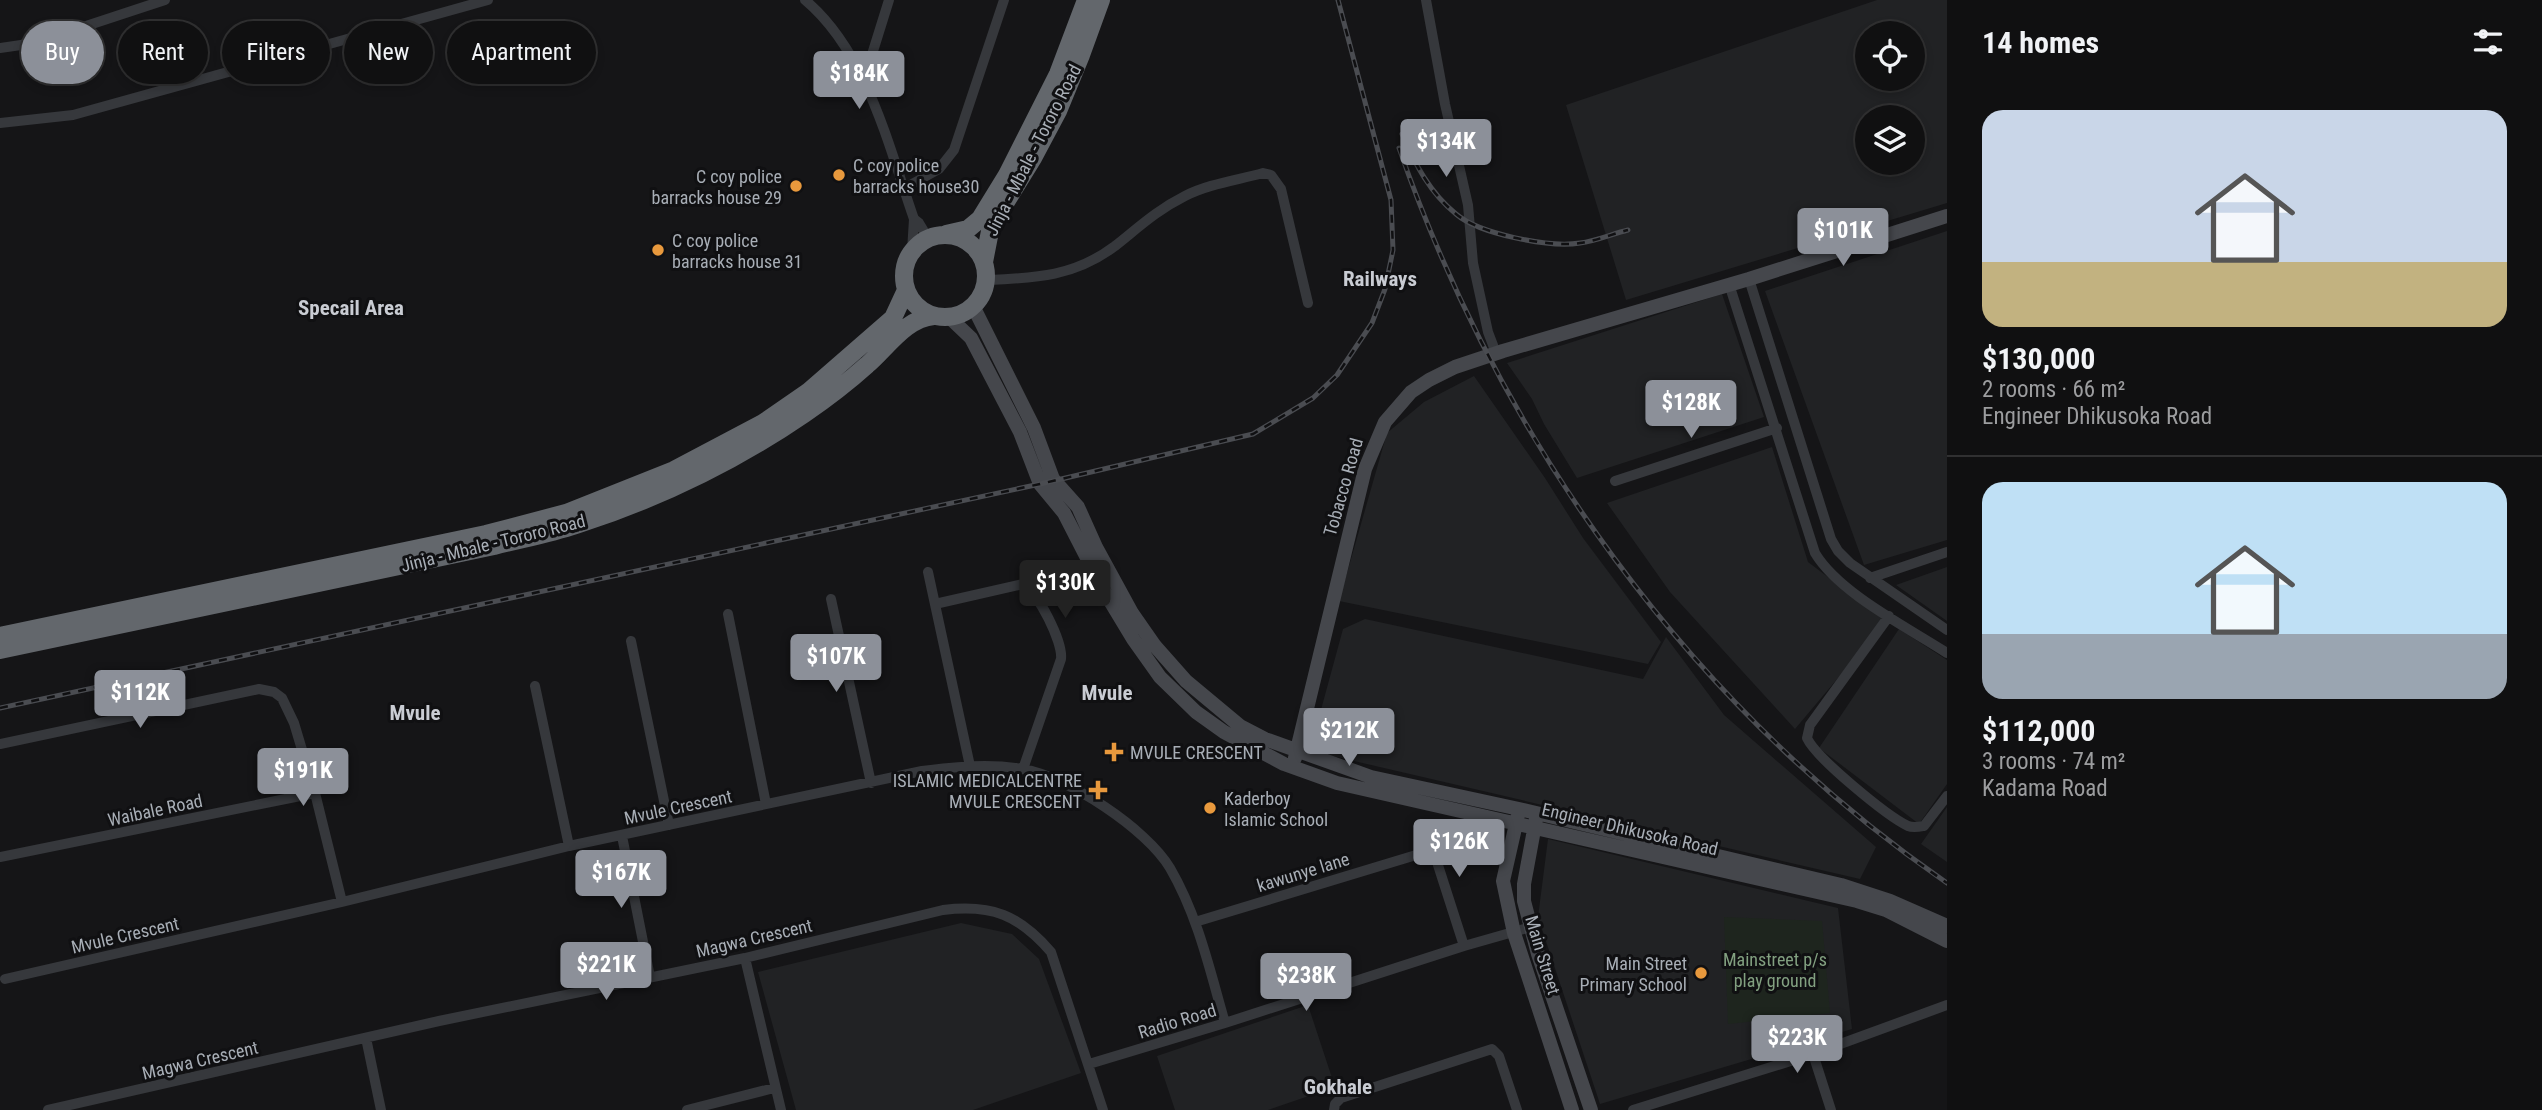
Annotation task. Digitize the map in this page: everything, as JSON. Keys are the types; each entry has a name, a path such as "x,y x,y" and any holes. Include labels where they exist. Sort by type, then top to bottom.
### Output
{"highway":[{"name":"Jinja - Mbale - Tororo Road","path":"946,234 968,229 980,219 1007,175 1058,74 1086,0"},
{"name":"Jinja - Mbale - Tororo Road","path":"985,271 992,226 1058,111 1082,55 1101,0"},
{"path":"946,234 956,236 974,246 985,271 984,289 973,306 962,314 942,317 922,311 912,302 906,290 906,263 912,251 928,238 946,234"},
{"name":"Jinja - Mbale - Tororo Road","path":"0,636 486,534 566,513 674,470 763,423 817,385 893,318 906,290"},
{"name":"Jinja - Mbale - Tororo Road","path":"0,650 494,546 574,526 682,484 752,447 821,402 908,327 924,317 942,317"}],"street":[{"path":"0,48 86,26 165,0"},
{"path":"0,122 73,116 488,0"},
{"path":"805,0 824,16 841,37 863,80 914,219 912,251"},
{"path":"821,0 824,16"},
{"path":"863,80 889,0"},
{"path":"903,188 939,169 954,150 1004,0"},
{"path":"1426,0 1444,104 1468,205 1473,262 1488,331 1496,354"},
{"path":"985,271 1052,275 1071,270 1104,253 1154,213 1188,194 1263,173 1271,175 1280,188 1308,303"},
{"name":"Tobacco Road","path":"1293,767 1365,469 1385,422 1411,392 1455,367 1749,279 1947,216"},
{"path":"914,219 928,238"},
{"path":"1749,279 1831,539 1844,557 1870,578 1947,630"},
{"path":"1729,284 1815,553 1824,568 1889,617 1947,653"},
{"name":"Engineer Dhikusoka Road","path":"973,306 1034,428 1053,479 1078,507 1114,580 1154,646 1186,681 1240,726 1265,739 1371,777 1857,901 1886,910 1947,941"},
{"name":"Engineer Dhikusoka Road","path":"942,317 971,338 1020,432 1040,484 1064,513 1104,591 1145,657 1160,677 1196,712 1254,750 1336,783 1518,816"},
{"path":"1766,398 1784,393"},
{"path":"1615,481 1777,428"},
{"path":"1786,458 1804,453"},
{"path":"1870,578 1947,552"},
{"path":"928,572 970,766"},
{"path":"935,604 1023,584 1031,590 1048,620 1062,650 1062,659 1023,769"},
{"path":"831,599 871,783"},
{"path":"728,614 766,804"},
{"path":"1889,617 1810,725 1807,738 1821,756 1847,779 1908,826 1924,826 1947,796"},
{"path":"1919,635 1929,618"},
{"path":"631,641 669,825"},
{"path":"535,686 569,846"},
{"path":"0,744 259,689 274,692 286,705 294,723 315,793 342,902"},
{"name":"Mvule Crescent","path":"5,979 342,902 569,846 922,771 970,766 1023,769 1086,795 1120,817 1168,866 1195,922 1226,1023"},
{"name":"Waibale Road","path":"0,858 315,793"},
{"name":"Main Street","path":"1518,816 1503,881 1514,933 1572,1110"},
{"name":"Engineer Dhikusoka Road","path":"1536,821 1840,885 1890,901 1947,926"},
{"name":"Main Street","path":"1536,821 1524,884 1524,901 1591,1110"},
{"path":"622,836 650,977"},
{"name":"kawunye lane","path":"1195,922 1420,852 1433,855 1437,862 1464,946"},
{"name":"Magwa Crescent","path":"48,1110 966,907 993,911 1019,921 1051,952 1103,1110"},
{"name":"Radio Road","path":"1089,1064 1531,927"},
{"path":"745,958 781,1110"},
{"path":"1633,1110 1813,1055 1947,1005"},
{"path":"366,1038 381,1110"},
{"path":"1334,1110 1335,1104 1341,1098 1492,1049 1499,1056 1517,1110"},
{"path":"1813,1055 1831,1110"},
{"path":"687,1110 774,1088"}],"shaded area":[{"path":"1877,0 1947,0 1947,203 1626,300 1566,105"},
{"path":"1947,231 1947,540 1864,565 1765,291"},
{"path":"1722,294 1764,417 1577,478 1532,399 1507,363"},
{"path":"1474,376 1583,538 1661,642 1648,664 1339,601 1387,433 1424,402"},
{"path":"1772,447 1808,562 1886,621 1795,729 1670,592 1607,503"},
{"path":"1947,567 1947,621 1896,585"},
{"path":"1365,619 1643,679 1666,637 1724,715 1876,847 1860,879 1324,754 1313,739 1343,629"},
{"path":"1899,629 1947,660 1947,784 1919,824 1819,748"},
{"path":"1947,807 1947,862 1921,844"},
{"name":"Main Street Primary School","path":"1548,839 1838,908 1852,1029 1600,1104 1538,917"},
{"path":"961,923 1012,934 1039,959 1081,1073 973,1110 796,1110 758,972"},
{"path":"1308,1005 1335,1087 1268,1110 1175,1110 1157,1056"}],"green space":[{"name":"Mainstreet p/s play ground","path":"1724,917 1822,921 1830,1013 1728,1024"}],"railway":[{"path":"0,708 1040,484 1253,434 1313,398 1337,375 1372,323 1385,289 1393,250 1391,200 1338,0"},
{"path":"1402,134 1418,167 1438,197 1456,214 1481,228 1515,238 1567,244 1592,241 1628,230"},
{"path":"1399,148 1441,256 1492,362 1549,463 1615,559 1688,650 1767,735 1854,813 1947,883"}],"place":[{"name":"C coy police barracks house30","path":"839,175"},
{"name":"C coy police barracks house 29","path":"796,186"},
{"name":"C coy police barracks house 31","path":"658,250"},
{"name":"MVULE CRESCENT","path":"1114,752"},
{"name":"ISLAMIC MEDICALCENTRE MVULE CRESCENT","path":"1098,790"},
{"name":"Kaderboy Islamic School","path":"1210,808"},
{"name":"Main Street Primary School","path":"1701,973"}],"district":[{"name":"Railways","path":"1380,279"},
{"name":"Specail Area","path":"351,308"},
{"name":"Mvule","path":"1107,693"},
{"name":"Mvule","path":"415,713"},
{"name":"Gokhale","path":"1338,1087"}]}
